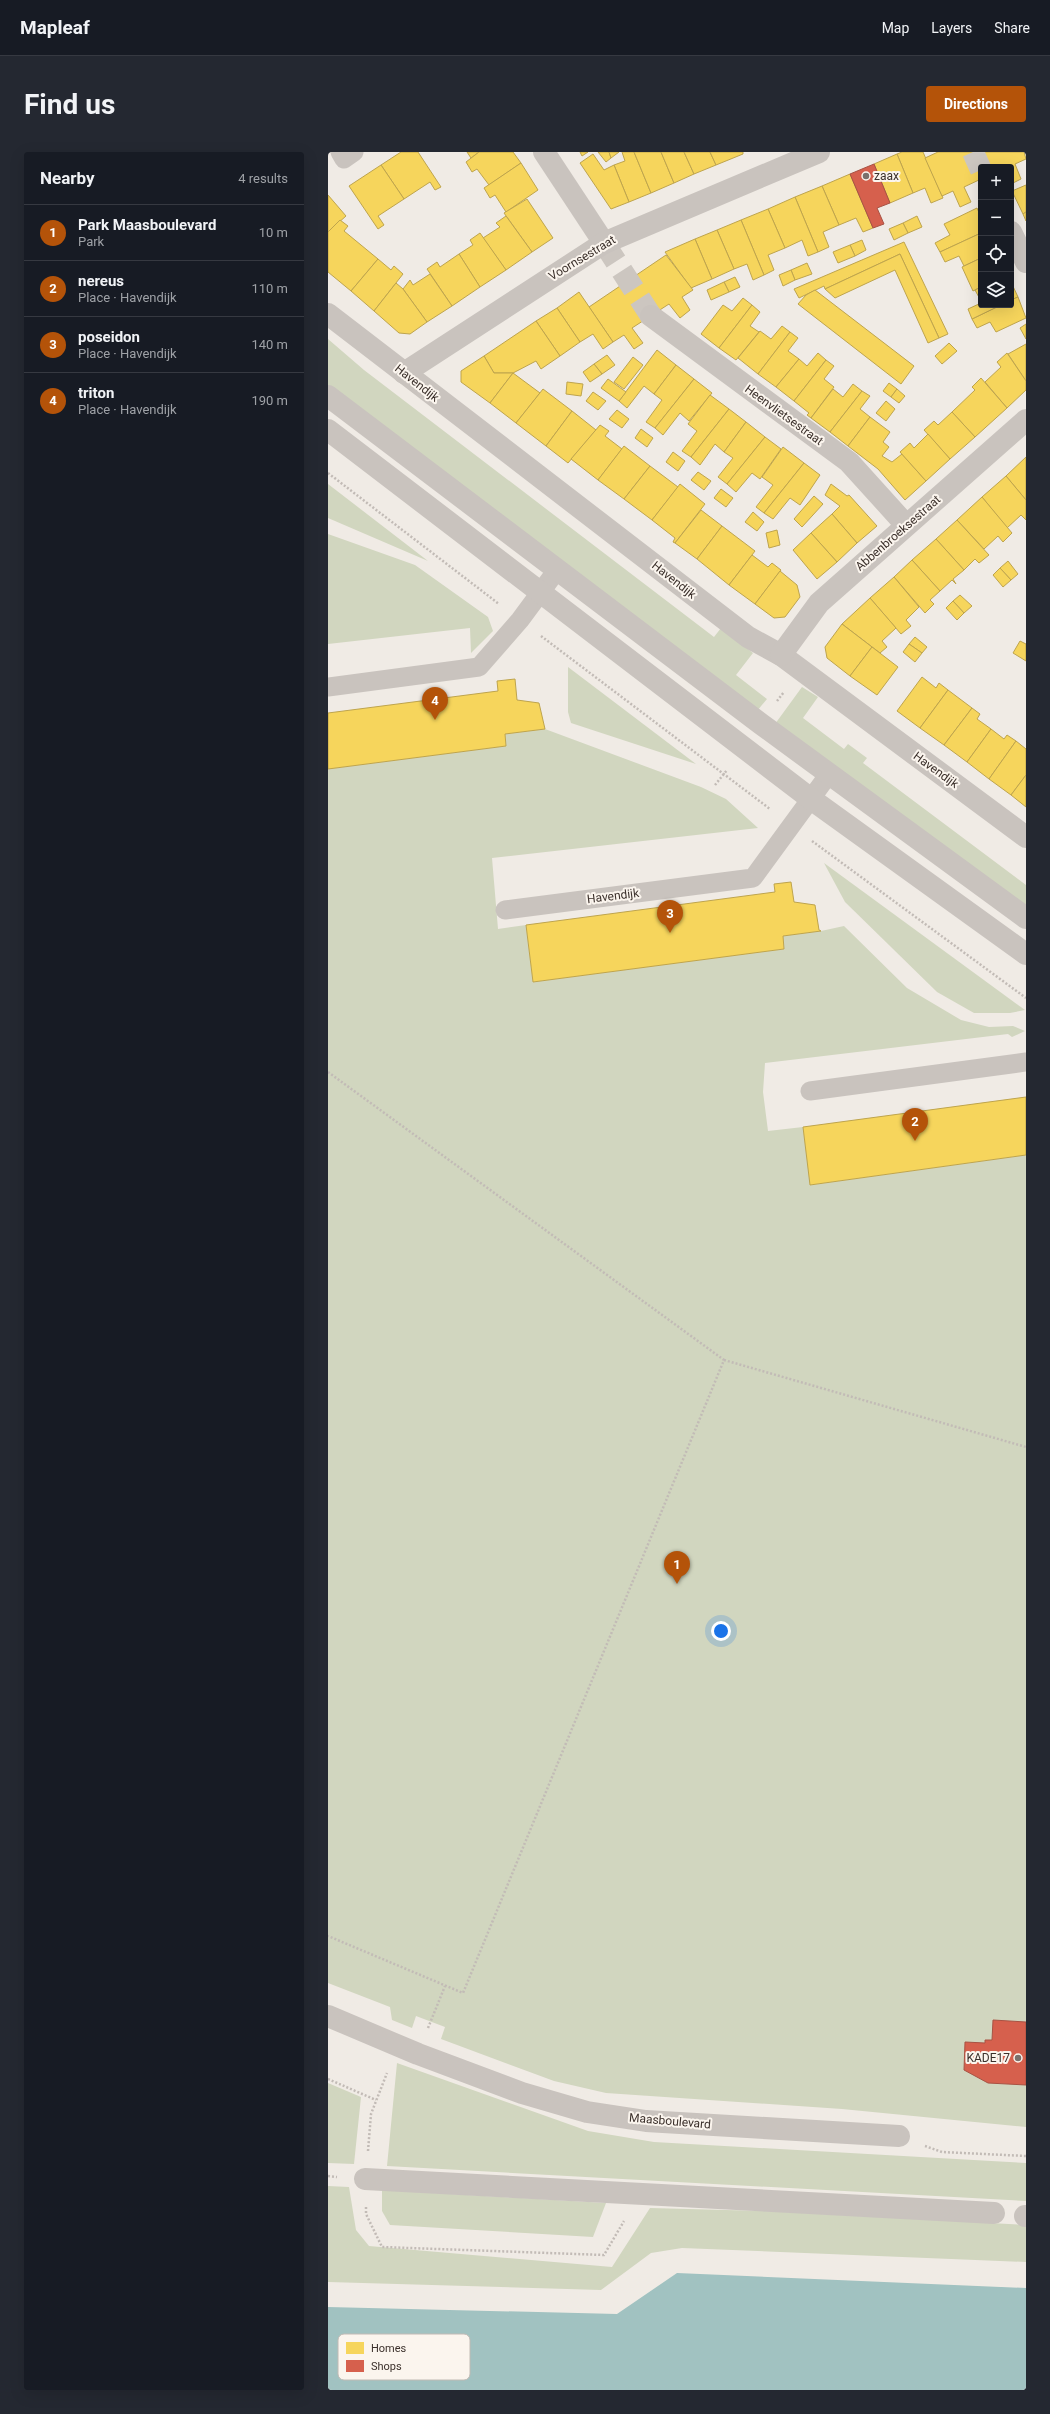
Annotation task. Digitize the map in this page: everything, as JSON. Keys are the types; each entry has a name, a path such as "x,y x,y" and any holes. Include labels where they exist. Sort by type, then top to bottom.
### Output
{"street":[{"path":"544,152 604,242"},
{"name":"Voornsestraat","path":"404,373 604,242 777,160 819,152"},
{"path":"1013,236 1026,262"},
{"name":"Havendijk","path":"328,314 748,637 780,655 1026,837"},
{"name":"Heenvlietsestraat","path":"651,316 849,462 906,525"},
{"path":"328,396 557,570 1026,918"},
{"name":"Abbenbroeksestraat","path":"780,655 819,603 1026,420"},
{"path":"328,430 811,799 1026,954"},
{"name":"Maasboulevard","path":"328,2016 418,2054 522,2093 587,2112 646,2121 899,2136"},
{"path":"365,2179 994,2213"}],"lane":[{"path":"340,152 344,159 354,152"},
{"path":"328,687 479,667 520,620 557,570"},
{"name":"Havendijk","path":"505,910 753,878 830,774"},
{"path":"810,1091 1026,1062"}],"path":[{"path":"328,473 791,825 1026,998"},
{"path":"328,1072 724,1360 1026,1447"},
{"path":"328,1936 462,1993 724,1360"},
{"path":"418,2054 445,1986"},
{"path":"328,2079 376,2100"},
{"path":"899,2136 942,2152 1026,2156"}],"green space":[{"path":"328,339 364,370 714,637 721,628 753,653 736,675 767,699 757,711 328,386"},
{"path":"328,484 428,561 328,518"},
{"path":"328,534 415,565 488,617 493,631 471,653 470,628 328,644"},
{"path":"568,667 696,764 571,723 568,712"},
{"path":"802,687 818,697 803,718 844,749 848,744 867,758 863,763 1026,885 1026,908 775,724"},
{"path":"545,729 701,787 726,799 758,828 492,858 498,929 526,925 533,982 784,949 783,936 821,931 844,926 907,988 961,1020 989,1027 1013,1026 1025,1031 1012,1037 1008,1034 765,1063 763,1092 768,1131 803,1127 811,1185 1026,1155 1026,2127 842,2109 606,2093 554,2081 441,2039 445,2027 416,2016 412,2028 392,2020 390,2007 328,1983 328,769 506,746 505,734"},
{"path":"824,863 1025,1010 1010,1013 974,1013 937,992 845,902"},
{"path":"397,2063 588,2131 654,2142 1026,2163 1026,2201 387,2166"},
{"path":"328,2083 361,2097 354,2164 328,2163"},
{"path":"328,2186 349,2187 356,2230 369,2246 612,2267 650,2208 765,2211 1026,2225 1026,2262 682,2248 651,2253 601,2290 328,2282"},
{"path":"382,2190 606,2203 593,2237 390,2225 382,2211"}],"water":[{"path":"677,2273 1026,2288 1026,2390 328,2390 328,2307 617,2314"}],"building: Homes":[{"path":"401,152 418,152 441,187 435,190 430,182 404,199 381,165"},
{"path":"467,152 479,152 471,158"},
{"path":"479,152 513,152 521,163 489,185 477,169 472,172 466,162"},
{"path":"580,152 588,152 582,156"},
{"path":"598,152 609,152 611,158 606,162"},
{"path":"609,152 619,152 611,158"},
{"path":"622,152 634,152 651,193 629,202 614,165 625,161"},
{"path":"634,152 661,152 674,183 651,193"},
{"path":"661,152 684,152 694,174 674,183"},
{"path":"684,152 710,152 716,165 694,174"},
{"path":"710,152 743,152 743,154 716,165"},
{"path":"902,152 923,152 943,198 931,203 925,188 913,193 897,154"},
{"path":"938,152 1024,152 1026,159 1015,164 1021,179 1014,182 1014,164 978,164 978,180 964,187 971,202 960,207 953,191 942,196 925,158"},
{"path":"593,154 604,170 614,165 629,202 611,209 580,163"},
{"path":"897,154 913,193 890,203 874,164"},
{"path":"521,163 538,190 506,212 495,195 490,198 484,188"},
{"path":"381,165 404,199 378,216 384,225 378,229 349,186"},
{"path":"850,174 873,228 863,232 856,218 839,225 822,186"},
{"path":"1026,185 1026,212 1023,214 1014,195 1014,190"},
{"path":"822,186 839,225 823,232 829,247 818,252 795,197"},
{"path":"328,195 346,216 328,232"},
{"path":"795,197 818,252 808,256 802,240 785,248 768,209"},
{"path":"527,199 553,238 532,252 504,213"},
{"path":"977,208 978,210 978,234 940,252 935,243 950,235 944,224"},
{"path":"768,209 785,248 768,255 774,270 764,275 741,220"},
{"path":"1026,212 1026,221 1023,214"},
{"path":"506,216 532,252 506,270 483,238 500,227 496,223"},
{"path":"917,216 922,227 908,233 903,223"},
{"path":"340,220 348,226 344,231 378,259 351,291 328,272 328,232"},
{"path":"741,220 764,275 753,280 747,264 734,269 717,230"},
{"path":"903,223 908,233 894,240 889,229"},
{"path":"717,230 734,269 712,279 695,239"},
{"path":"480,233 506,270 480,287 459,254 473,245 470,240"},
{"path":"978,234 978,259 964,266 959,256 945,262 940,252"},
{"path":"695,239 712,279 691,288 665,252"},
{"path":"862,240 866,250 855,256 850,245"},
{"path":"904,242 948,334 939,338 900,254 825,289 824,286 799,298 794,289"},
{"path":"850,245 855,256 838,263 833,252"},
{"path":"459,254 480,287 452,306 427,269 437,262 440,267"},
{"path":"900,254 939,338 928,343 895,270 835,298 825,289"},
{"path":"666,255 693,290 682,297 690,310 680,318 669,304 632,328 643,343 634,349 624,335 613,342 589,307"},
{"path":"378,259 391,270 394,266 403,274 374,311 351,291"},
{"path":"978,259 978,288 973,291 962,267"},
{"path":"807,263 812,274 795,280 791,270"},
{"path":"791,270 795,280 783,286 779,275"},
{"path":"430,274 452,306 427,322 403,289 410,280 413,285"},
{"path":"735,277 740,287 729,292 724,282"},
{"path":"724,282 729,292 711,300 707,290"},
{"path":"396,283 403,289 427,322 410,334 399,333 374,311"},
{"path":"978,288 978,296 975,290"},
{"path":"1014,288 1018,297 1014,299"},
{"path":"815,290 914,366 901,384 798,304 806,295"},
{"path":"579,292 613,342 603,349 593,334 580,342 557,308"},
{"path":"1018,297 1026,318 996,332 990,322 977,328 972,319 995,308 1014,308 1014,299"},
{"path":"743,298 752,305 719,348 701,334 723,305 732,311"},
{"path":"978,304 978,308 995,308 972,319 968,309"},
{"path":"752,305 760,312 750,326 759,332 736,360 719,348"},
{"path":"557,308 580,342 560,356 536,321"},
{"path":"536,321 560,356 541,369 536,361 513,373 494,373 484,356"},
{"path":"1026,324 1026,339 1020,328"},
{"path":"782,326 790,332 758,374 738,358 760,331 771,339"},
{"path":"790,332 798,338 788,351 799,359 776,387 758,374"},
{"path":"949,343 957,351 942,364 935,356"},
{"path":"1026,344 1026,381 1008,354"},
{"path":"657,350 676,365 654,394 644,386 627,408 619,401"},
{"path":"818,353 826,360 794,401 776,387 799,359 807,366"},
{"path":"1007,353 1026,381 1026,390 1007,408 985,382 1001,367 997,362"},
{"path":"607,355 615,365 602,374 594,364"},
{"path":"484,356 494,373 513,373 490,403 461,382 461,371"},
{"path":"633,357 643,365 624,389 614,382"},
{"path":"826,360 834,366 824,379 834,387 811,418 807,415 809,413 794,401"},
{"path":"594,364 602,374 590,382 583,372"},
{"path":"676,365 694,379 655,428 646,422 662,400 654,394"},
{"path":"513,373 540,393 516,423 490,403"},
{"path":"981,378 1007,408 975,437 952,412 975,390 972,387"},
{"path":"608,379 626,392 619,401 601,388"},
{"path":"694,379 712,393 689,421 680,413 663,435 655,428"},
{"path":"567,382 583,384 581,396 566,394"},
{"path":"889,383 897,389 891,397 883,391"},
{"path":"853,384 862,391 830,432 811,418 833,389 843,397"},
{"path":"543,389 572,411 546,446 516,423"},
{"path":"897,389 905,396 899,403 891,397"},
{"path":"862,391 870,396 860,409 870,417 848,446 830,432"},
{"path":"593,392 606,401 598,410 586,401"},
{"path":"710,395 729,409 691,457 682,451 697,431 688,424"},
{"path":"886,401 895,409 886,421 876,413"},
{"path":"729,409 746,422 724,452 715,444 700,465 691,457"},
{"path":"617,410 629,419 622,428 609,419"},
{"path":"572,411 596,430 568,463 546,446"},
{"path":"952,412 975,437 950,459 924,430 934,421 938,425"},
{"path":"870,417 890,432 883,442 889,447 882,456 892,462 902,454 926,481 905,500 878,469 848,446"},
{"path":"746,422 765,437 727,484 718,477 733,458 724,452"},
{"path":"600,425 609,431 605,436 622,449 598,480 571,459"},
{"path":"641,429 653,438 647,447 635,438"},
{"path":"928,434 950,459 926,481 900,452 910,443 914,448"},
{"path":"765,437 781,449 760,479 752,473 736,492 727,484"},
{"path":"624,446 650,466 624,499 598,480"},
{"path":"783,447 804,463 764,513 756,507 773,485 762,477"},
{"path":"673,452 685,461 678,471 666,462"},
{"path":"1026,457 1026,500 1006,476"},
{"path":"804,463 820,475 800,505 790,498 773,519 764,513"},
{"path":"650,466 678,487 652,520 624,499"},
{"path":"698,472 711,481 704,490 691,480"},
{"path":"1006,476 1026,500 1026,520 1021,515 1007,528 982,497"},
{"path":"680,484 705,504 675,543 673,542 675,538 652,520"},
{"path":"831,484 847,496 849,495 877,526 857,543 832,514 840,506 825,495"},
{"path":"721,489 733,498 726,507 714,498"},
{"path":"814,496 823,504 802,527 794,519"},
{"path":"982,497 1012,533 1003,542 998,536 984,549 957,520"},
{"path":"701,510 722,526 697,559 675,543"},
{"path":"753,512 764,522 757,531 745,522"},
{"path":"832,514 857,543 837,562 811,533"},
{"path":"957,520 989,555 979,563 975,559 964,570 936,539"},
{"path":"722,526 755,551 729,585 697,559"},
{"path":"777,530 780,545 769,548 766,533"},
{"path":"811,533 837,562 817,579 793,550"},
{"path":"936,539 964,570 953,579 956,584 952,580 940,591 912,560"},
{"path":"752,555 768,567 772,563 781,570 755,604 729,585"},
{"path":"912,560 940,591 930,600 934,604 925,613 894,577"},
{"path":"1008,561 1018,574 1011,580 1000,568"},
{"path":"1000,568 1011,580 1003,587 993,575"},
{"path":"780,571 797,585 800,597 785,617 774,618 755,604"},
{"path":"894,577 919,607 906,620 911,626 901,634 870,598"},
{"path":"960,595 972,606 964,613 953,601"},
{"path":"870,598 896,628 882,641 887,647 880,653 842,624"},
{"path":"953,601 964,613 957,620 946,608"},
{"path":"842,624 872,647 850,676 827,658 825,647"},
{"path":"915,637 927,647 922,653 909,644"},
{"path":"1020,641 1026,644 1026,661 1013,653"},
{"path":"909,644 922,653 915,662 903,652"},
{"path":"872,647 898,667 877,695 850,676"},
{"path":"922,677 936,688 939,683 948,690 920,728 897,711"},
{"path":"515,679 517,700 539,703 545,729 505,734 506,746 328,769 328,713 498,691 497,681"},
{"path":"948,690 972,708 944,745 920,728"},
{"path":"972,708 980,714 977,719 991,729 967,762 944,745"},
{"path":"991,729 1004,739 1007,735 1016,741 989,779 967,762"},
{"path":"1016,741 1026,749 1026,775 1011,795 989,779"},
{"path":"1026,775 1026,807 1011,795"},
{"path":"791,882 794,902 815,905 819,930 821,931 783,936 784,949 533,982 526,925 775,892 774,884"},
{"path":"1026,1097 1026,1155 810,1185 803,1127"}],"building: Shops":[{"path":"874,164 890,203 877,208 884,224 873,228 850,174"},
{"path":"993,2020 1026,2022 1026,2085 988,2083 964,2070 965,2042 985,2043 985,2040 992,2040"}],"tunnel":[{"path":"973,152 978,164"},
{"path":"604,243 651,316"}],"place":[{"name":"zaax","path":"866,176"},
{"name":"triton","path":"435,720"},
{"name":"poseidon","path":"670,933"},
{"name":"nereus","path":"915,1141"},
{"name":"Park Maasboulevard","path":"677,1584"},
{"name":"KADE17","path":"1018,2058"}]}
